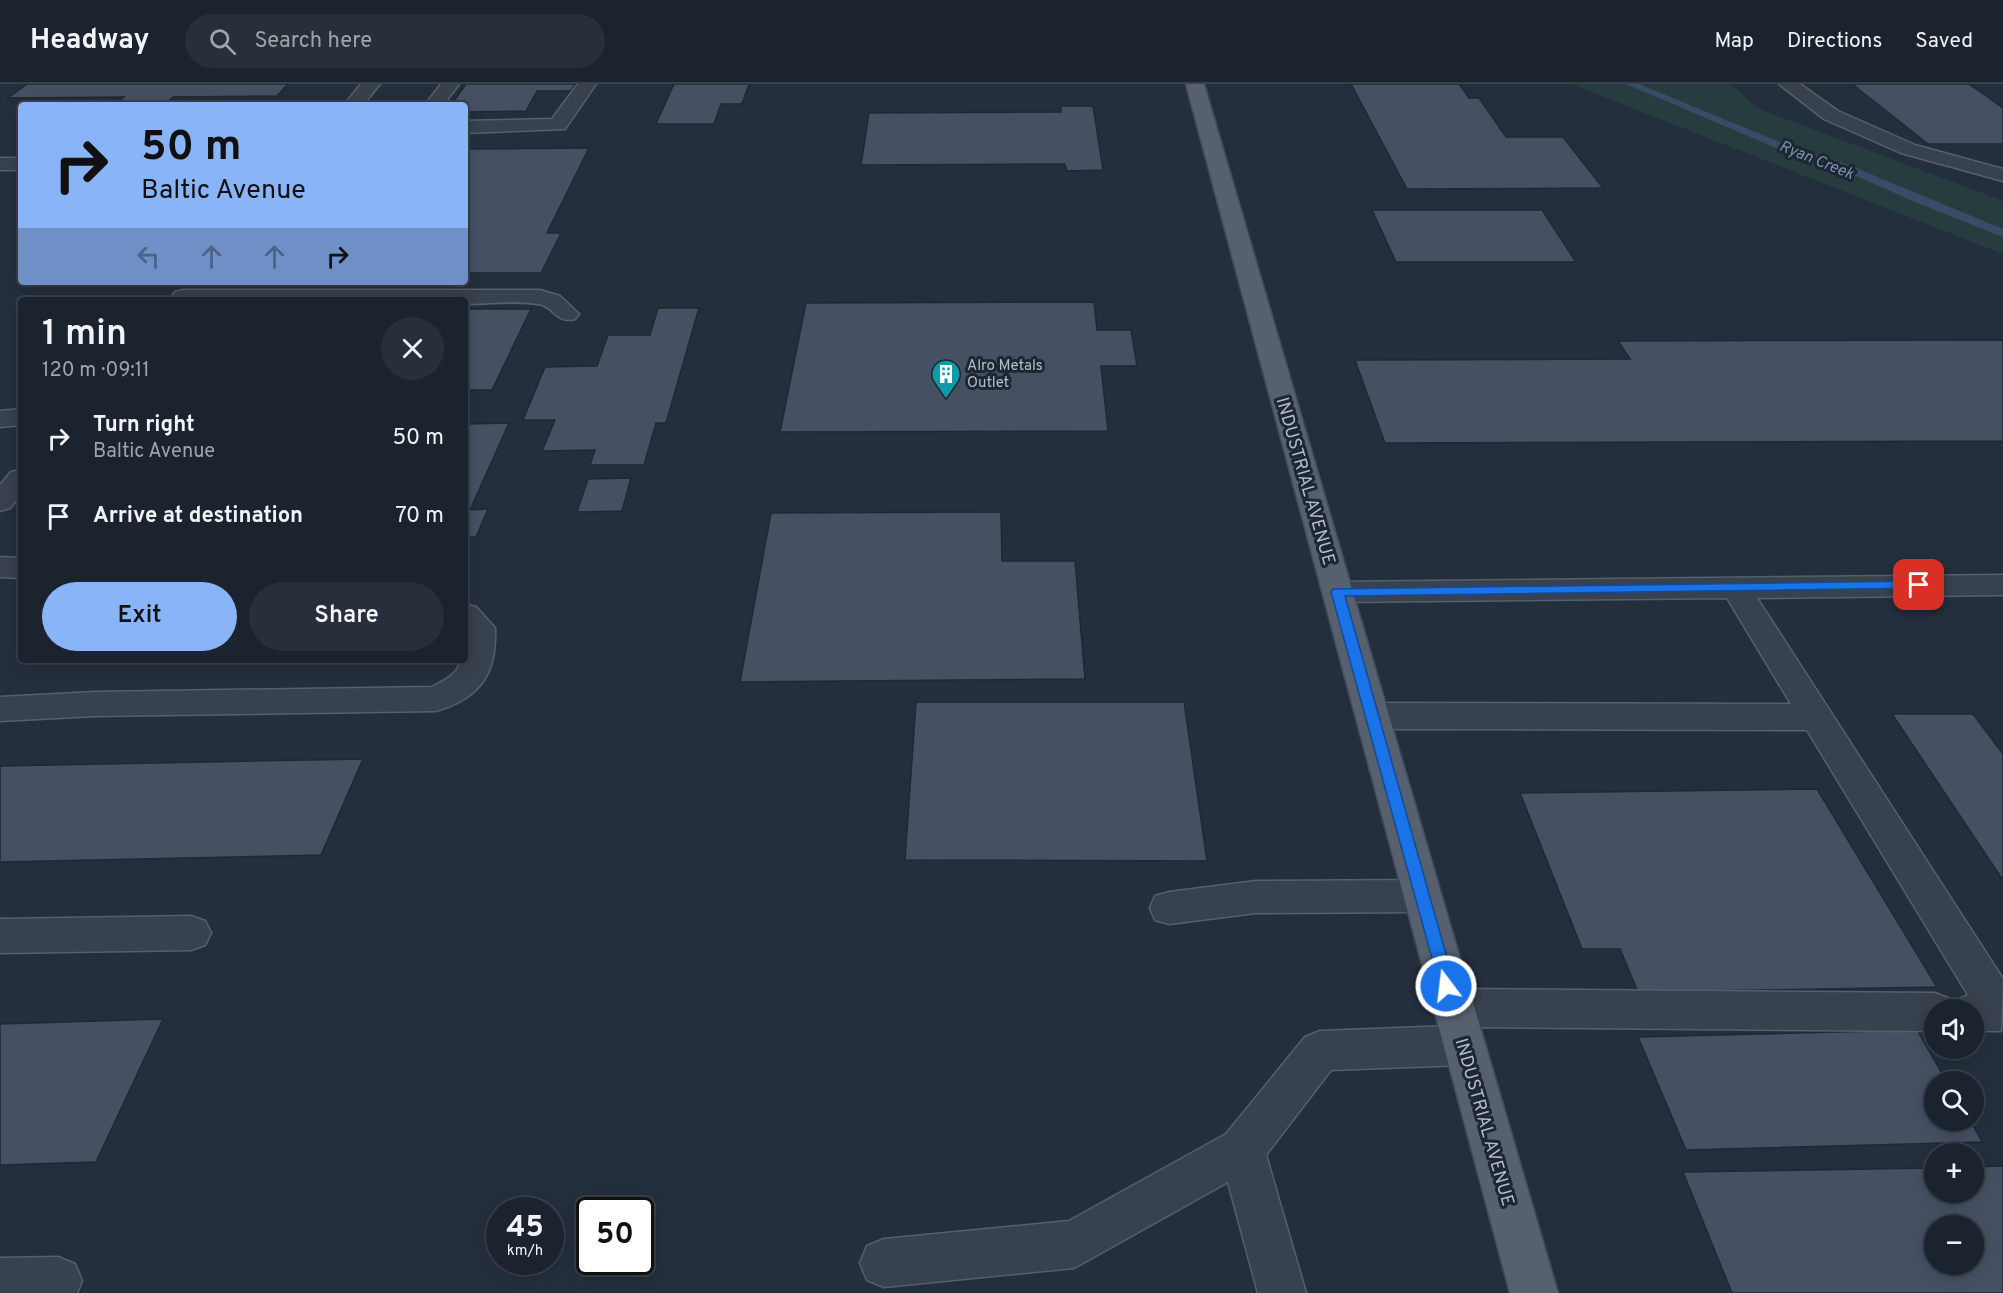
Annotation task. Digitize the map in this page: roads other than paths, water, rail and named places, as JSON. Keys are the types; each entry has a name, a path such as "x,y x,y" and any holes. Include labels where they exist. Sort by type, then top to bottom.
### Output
{"main road":[{"name":"INDUSTRIAL AVENUE","path":"1195,84 1534,1293"}],"street":[{"path":"356,102 372,84"},
{"path":"436,102 450,84"},
{"path":"468,127 558,125 587,84"},
{"path":"1788,84 1832,115 1908,149 2003,175"},
{"path":"0,164 18,164"},
{"path":"186,293 540,297 552,301 567,314"},
{"path":"0,419 18,417"},
{"path":"0,502 18,481"},
{"path":"0,567 18,568"},
{"path":"1338,592 2003,585"},
{"path":"1735,587 2001,1012 1984,1012"},
{"path":"0,709 95,704 436,699 455,691 472,679 480,643 479,628 468,618"},
{"path":"1373,716 1815,717"},
{"path":"1169,908 1256,897 1422,896"},
{"path":"0,936 191,933"},
{"path":"884,1263 1074,1244 1242,1150 1320,1051 1458,1027 1924,1012"},
{"path":"1242,1150 1282,1293"},
{"path":"0,1282 58,1281"}],"waterway":[{"name":"Ryan Creek","path":"1631,84 1780,146 1840,165 1919,200 2003,233"}],"place":[{"name":"Alro Metals Outlet","path":"946,400"}]}
